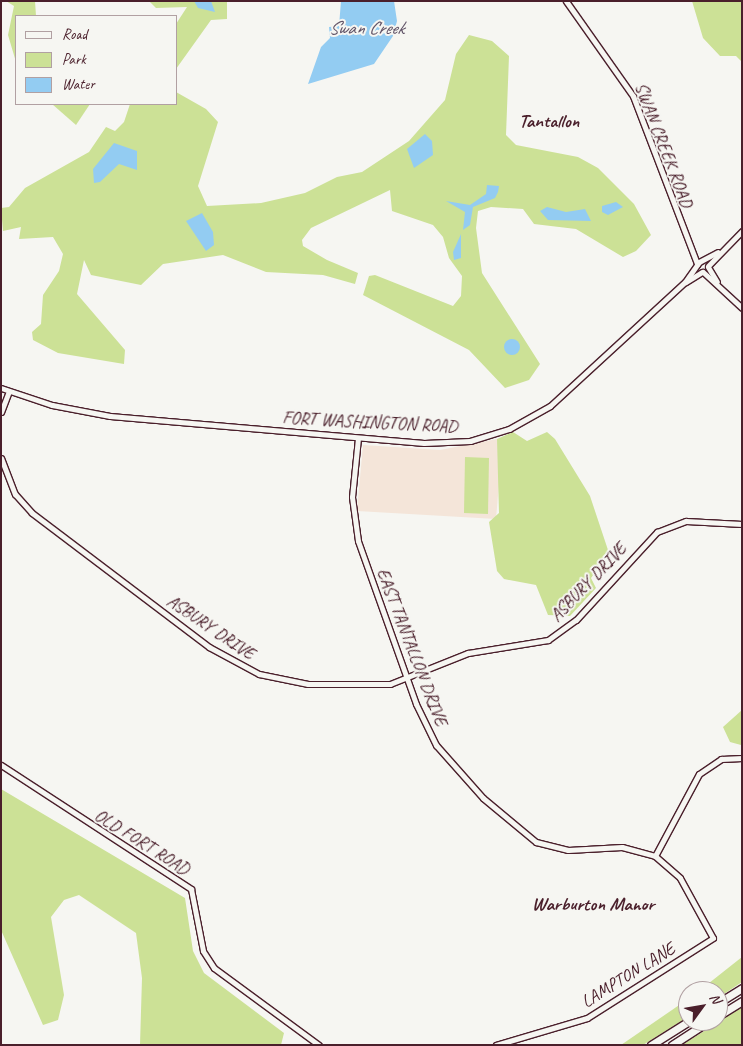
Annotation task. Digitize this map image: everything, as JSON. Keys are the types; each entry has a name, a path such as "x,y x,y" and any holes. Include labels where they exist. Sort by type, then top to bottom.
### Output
{"highway":[{"path":"728,997 742,988"},
{"path":"728,1010 742,1001"},
{"path":"651,1045 678,1028"},
{"path":"672,1045 694,1031"}],"street":[{"name":"SWAN CREEK ROAD","path":"566,1 633,96 674,211 700,263"},
{"name":"FORT WASHINGTON ROAD","path":"1,388 110,416 358,438 452,443 519,424 550,406 685,282 700,263 718,252 742,231"},
{"name":"FORT WASHINGTON ROAD","path":"685,282 708,267 718,252"},
{"path":"700,263 708,267 717,282"},
{"path":"700,263 702,272 717,282 742,308"},
{"path":"1,412 9,390"},
{"name":"EAST TANTALLON DRIVE","path":"358,438 355,529 408,679 436,745 518,831 536,842 562,850 615,846 655,856 680,878 713,938"},
{"name":"ASBURY DRIVE","path":"1,458 15,494 32,513 231,661 292,683 369,687 408,679 468,653 521,647 554,637 576,620 645,542 670,525 692,520 742,524"},
{"path":"655,856 700,774 721,759 742,758"},
{"name":"OLD FORT ROAD","path":"1,765 191,889 203,951 214,968 319,1045"},
{"name":"LAMPTON LANE","path":"496,1045 587,1018 713,938"}],"shaded area":[{"path":"497,439 501,460 496,519 357,511 363,445 440,450"}],"green space":[{"path":"6,1 35,1 36,15 15,15 15,59 8,35 14,6"},
{"path":"149,1 227,1 227,19 211,20 178,66 178,21 187,7 156,8"},
{"path":"692,1 742,1 742,62 736,56 720,56 703,38"},
{"path":"469,35 492,41 509,56 506,135 516,145 578,157 598,168 634,204 651,235 636,251 623,257 576,229 534,224 523,209 491,207 478,211 476,228 482,273 540,364 529,380 505,388 469,350 363,295 369,276 375,275 453,306 461,296 462,276 449,258 443,237 433,225 392,211 390,190 311,228 302,240 303,246 327,260 358,273 355,284 323,275 266,272 223,255 163,264 141,285 91,275 84,260 77,294 125,350 124,364 58,353 33,340 32,332 41,324 43,295 59,271 63,254 53,237 19,239 21,227 3,231 1,208 9,207 25,188 89,152 106,127 115,131 124,122 130,105 178,105 178,93 206,109 218,122 198,186 207,206 261,203 305,193 337,177 362,172 409,141 445,100 456,54"},
{"path":"53,105 89,105 76,125"},
{"path":"513,432 527,441 547,432 555,439 590,496 609,553 591,578 596,588 570,616 548,615 536,585 504,579 497,571 489,522 499,513 497,439"},
{"path":"465,457 489,458 488,514 464,513"},
{"path":"742,710 741,745 730,742 723,727"},
{"path":"1,789 185,898 193,951 204,973 284,1033 281,1045 140,1045 142,978 136,933 79,895 64,900 51,917 64,995 58,1020 43,1025 1,930"},
{"path":"742,957 742,982 728,991 728,981 712,981"},
{"path":"678,1006 678,1023 643,1045 621,1045"},
{"path":"742,1007 742,1045 682,1045 704,1031 728,1031 728,1016"}],"water":[{"path":"194,1 211,1 215,12 198,8"},
{"name":"Swan Creek","path":"341,1 394,1 397,21 393,36 374,64 308,84 321,47 330,38 329,27 339,26"},
{"path":"425,134 432,141 433,155 414,168 407,149"},
{"path":"114,143 137,151 137,170 119,164 100,182 94,183 93,169"},
{"path":"487,185 499,186 495,198 473,207 470,225 463,230 465,212 446,201 470,205 486,194"},
{"path":"616,202 623,207 608,215 602,212 602,206"},
{"path":"547,207 566,212 585,209 591,221 548,220 540,211"},
{"path":"202,213 213,232 214,245 206,251 186,221"},
{"path":"461,234 461,258 454,260 453,252"},
{"path":"509,339 515,339 520,344 518,353 509,355 504,350 504,344"}],"district":[{"name":"Tantallon","path":"549,122"},
{"name":"Warburton Manor","path":"593,905"}]}
